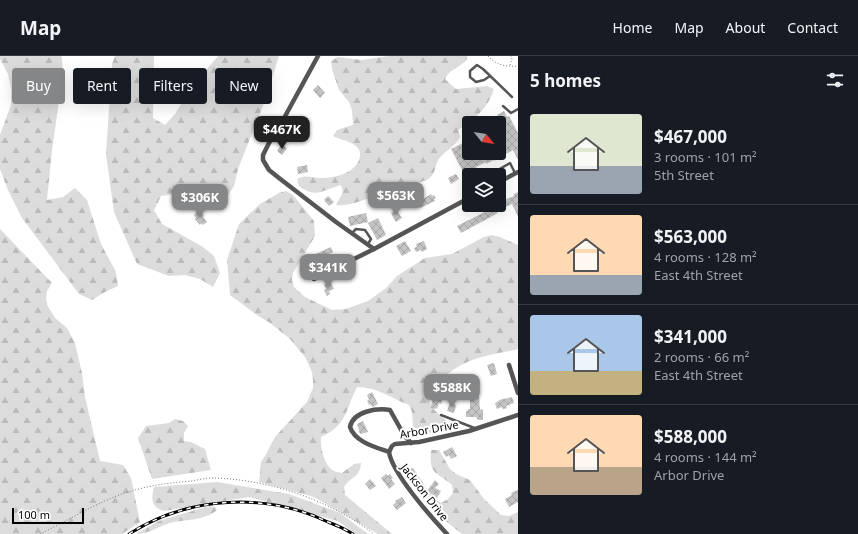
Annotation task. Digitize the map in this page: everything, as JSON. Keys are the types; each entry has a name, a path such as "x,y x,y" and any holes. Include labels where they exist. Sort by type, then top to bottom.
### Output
{"street":[{"path":"318,56 269,142 263,160 269,170 282,181 374,249"},
{"path":"506,178 517,173"},
{"path":"314,279 462,202"},
{"path":"509,365 518,393"},
{"path":"389,452 367,443 354,435 350,427 355,416 365,412 390,410 404,435 411,443"},
{"name":"Arbor Drive","path":"389,452 390,448 395,444 419,442 477,429 518,415"},
{"name":"Jackson Drive","path":"389,452 390,459 408,487 447,534"}],"lane":[{"path":"490,76 484,80 476,82 470,77 470,71 477,65 490,76 512,97"},
{"path":"503,106 511,113 518,109"},
{"path":"501,168 510,163 517,173"},
{"path":"352,233 356,230 365,230 371,239 368,244"},
{"path":"441,415 477,429"}],"path":[{"path":"488,56 496,63 518,66"},
{"path":"510,66 511,56"},
{"path":"40,534 122,495 155,485 212,478 271,486 293,492 336,510 353,519 374,534"}],"green space":[{"path":"0,56 61,56 62,58 63,68 12,68 12,104 59,104 47,200 63,197 75,188 87,200 101,244 116,272 118,286 92,300 79,294 22,218 8,190 0,169 0,135 11,105 11,89 8,74 0,59"},
{"path":"115,56 154,56 154,68 139,68 139,104 153,104 153,118 165,125 175,114 181,104 207,104 207,69 218,56 279,56 272,79 272,68 215,68 215,104 264,104 238,169 234,186 224,201 209,201 194,196 177,194 161,196 154,210 162,224 203,247 214,256 220,273 213,287 200,279 185,275 169,276 137,264 114,212 106,154 109,104 131,104 131,68 112,68"},
{"path":"389,56 467,56 467,59 449,73 445,79 456,89 487,86 494,89 488,102 476,116 462,116 462,127 458,130 460,137 455,144 439,159 430,178 392,188 352,204 336,205 343,192 341,185 315,193 305,190 299,186 297,179 306,176 322,178 338,176 344,174 357,165 360,154 356,146 333,136 337,130 353,125 352,110 349,102 339,90 331,61 338,57 362,60"},
{"path":"286,191 293,195 314,221 315,236 293,273 292,280 294,287 305,297 332,310 346,309 368,301 386,288 397,276 425,258 452,254 484,237 492,235 518,245 518,349 486,356 463,364 452,370 433,386 428,398 433,409 449,425 444,431 428,432 421,431 413,427 412,412 409,405 377,391 364,387 357,387 341,422 330,433 321,437 323,455 329,467 335,472 342,473 354,464 361,463 359,472 344,487 345,495 392,534 378,534 314,497 259,482 261,462 275,437 307,402 313,388 312,372 305,357 290,339 230,295 227,260 239,224 260,204 279,193"},
{"path":"0,229 52,283 47,291 47,305 55,318 67,328 75,343 82,373 85,397 100,461 123,465 131,478 140,522 122,534 0,534"},
{"path":"175,419 183,421 188,426 184,433 184,441 191,442 205,449 211,470 152,479 138,438 146,426 169,423"},
{"path":"431,450 439,450 450,469 456,474 470,480 484,499 501,515 509,516 518,512 518,534 462,534 443,519 419,491 408,476 405,469 413,468 436,500 441,503 448,499 453,493 452,485 438,475 433,469 431,464"},
{"path":"217,482 289,494 340,513 368,534 356,534 338,521 249,497 164,511 154,505 152,499 154,487"},
{"path":"209,506 215,507 217,510 212,514 201,518 170,523 149,532 135,534 159,521"}],"building":[{"path":"318,85 325,93 320,98 313,90"},
{"path":"504,111 507,117 509,116 518,133 518,160 513,150 506,154 506,116 497,115"},
{"path":"295,122 302,125 301,129 303,130 301,134 297,132 293,140 288,138"},
{"path":"282,144 287,148 282,155 277,151"},
{"path":"462,144 462,160 494,160 486,164 486,162 476,168 462,168 462,170 451,149"},
{"path":"307,165 308,172 298,174 297,167"},
{"path":"456,174 459,179 451,184 448,178"},
{"path":"518,192 518,217 512,204 506,207 506,199 514,196 514,194"},
{"path":"431,194 436,198 434,199 435,201 420,208 417,203"},
{"path":"328,196 334,202 329,206 324,200"},
{"path":"396,210 402,218 396,222 391,213"},
{"path":"198,211 200,213 201,212 207,222 203,225 201,223 200,225 195,219 196,218 194,215"},
{"path":"485,212 498,213 461,233 457,226"},
{"path":"366,213 368,222 350,226 348,217"},
{"path":"378,218 386,235 377,240 368,223"},
{"path":"405,241 411,251 402,256 396,246"},
{"path":"424,241 427,249 422,252 421,250 416,252 414,248 417,247 416,244"},
{"path":"331,247 333,252 321,258 322,260 311,265 309,261 313,259 311,256"},
{"path":"330,281 334,289 329,291 330,294 327,296 324,290 326,289 324,285"},
{"path":"494,363 497,374 491,376 487,365"},
{"path":"462,377 468,379 464,393 458,392"},
{"path":"372,392 378,404 372,407 367,401 369,400 367,395"},
{"path":"436,393 441,394 440,399 442,400 441,404 439,403 437,409 435,409 431,408 431,406"},
{"path":"479,396 480,410 482,409 483,411 483,420 478,420 476,417 466,417 466,411 470,409 470,397"},
{"path":"512,397 514,403 506,406 507,408 503,409 502,407 497,409 495,403 499,400"},
{"path":"450,403 456,405 454,413 447,411"},
{"path":"363,421 368,432 360,434 357,424"},
{"path":"452,447 457,456 451,459 449,455 446,457 443,452"},
{"path":"386,474 388,476 390,474 393,478 391,479 395,484 389,489 381,478"},
{"path":"370,479 376,486 370,490 365,484"},
{"path":"435,480 439,484 435,488 441,491 437,498 427,491"},
{"path":"518,490 518,502 509,507 505,499 512,495 511,493"},
{"path":"402,497 406,503 397,510 393,505 396,502 395,501"}],"railway":[{"path":"129,534 152,521 176,512 227,502 279,506 304,512 353,534"}]}
